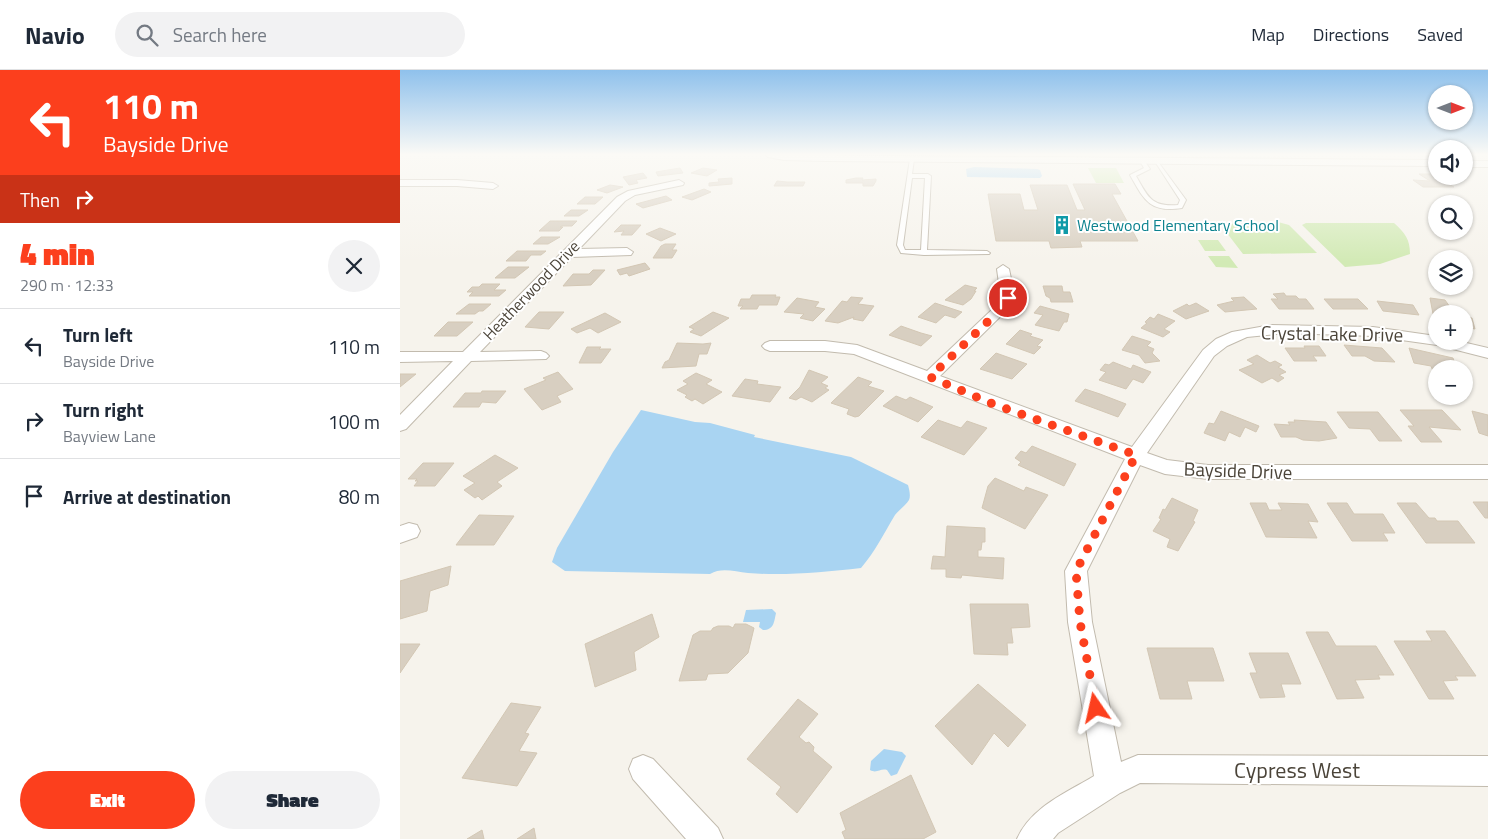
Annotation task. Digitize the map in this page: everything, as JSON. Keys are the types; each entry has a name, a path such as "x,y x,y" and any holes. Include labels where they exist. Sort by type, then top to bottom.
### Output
{"street":[{"name":"Heatherwood Drive","path":"400,425 621,199 632,193 642,191"},
{"path":"567,253 627,252"},
{"path":"930,377 1004,306 1008,298 1003,269"},
{"name":"Crystal Lake Drive","path":"1110,783 1080,622 1076,571 1136,455 1208,353 1215,346 1234,336 1274,329 1376,330 1428,339"},
{"name":"Bayside Drive","path":"770,346 825,346 844,348 879,357 993,404 1165,467 1208,472 1488,472"},
{"name":"Crystal Lake Drive","path":"1473,349 1488,353"},
{"path":"400,357 541,356"},
{"path":"643,769 707,839"},
{"name":"Cypress West","path":"1034,839 1047,822 1110,783 1138,769 1488,771"}],"lane":[{"path":"908,191 900,245 903,252 987,253"},
{"path":"924,253 927,191"},
{"path":"1142,191 1149,202 1156,206 1180,206 1183,200 1177,191"}],"green space":[{"path":"1278,222 1289,225 1317,253 1243,254 1220,224"},
{"path":"1306,223 1394,223 1406,237 1410,254 1380,264 1345,267 1302,225"},
{"path":"1198,240 1218,240 1226,251 1205,251"},
{"path":"1208,256 1229,256 1238,268 1216,267"}],"water":[{"path":"641,410 695,422 710,423 755,435 754,437 851,457 908,485 909,500 895,515 875,549 861,568 790,574 748,573 724,570 710,574 565,571 552,562 557,548 613,452"},
{"path":"772,609 776,613 773,625 767,630 759,627 760,622 743,622 746,610"},
{"path":"884,749 902,752 906,756 897,774 891,776 887,770 870,770 871,761"}],"building":[{"path":"699,191 711,192 692,200 682,197"},
{"name":"Westwood Elementary School","path":"1032,191 1069,191 1077,210 1085,210 1076,191 1119,191 1121,194 1112,194 1138,241 1080,241 1082,247 1051,248 1049,241 996,241 988,194 1020,194 1024,210 1038,210"},
{"path":"666,196 672,200 643,208 636,204"},
{"path":"585,197 603,197 595,204 577,204"},
{"path":"571,210 588,210 579,216 564,216"},
{"path":"550,221 577,221 572,226 560,227 563,227 559,231 539,231"},
{"path":"621,225 641,225 632,235 621,235 624,231 614,232"},
{"path":"660,228 676,234 661,241 646,234"},
{"path":"541,237 560,237 548,244 533,244"},
{"path":"676,244 672,250 677,250 672,258 653,258 661,246"},
{"path":"517,251 546,251 541,255 531,255 526,261 506,261"},
{"path":"645,263 650,269 629,276 627,273 620,275 617,270"},
{"path":"508,267 529,267 515,278 495,278"},
{"path":"593,270 605,270 591,285 563,286 573,274 589,274"},
{"path":"482,284 500,284 494,290 506,290 499,296 469,296 473,292 467,292 472,287 479,287"},
{"path":"965,285 977,288 971,299 963,305 945,300"},
{"path":"1043,286 1062,286 1063,292 1070,292 1073,302 1051,302 1050,298 1046,296"},
{"path":"1284,293 1286,296 1306,299 1314,309 1279,309 1271,299 1278,299 1273,294"},
{"path":"752,295 776,295 775,297 780,297 777,305 759,305 757,309 740,309 743,306 738,306 741,299 750,299"},
{"path":"851,297 863,298 858,304 874,306 863,321 853,319 854,317 838,323 825,321 842,301 847,302"},
{"path":"1244,297 1257,309 1225,312 1217,305 1234,301 1231,298"},
{"path":"797,298 819,302 815,307 825,309 813,321 800,318 804,314 784,312"},
{"path":"1430,298 1445,300 1449,305 1431,305"},
{"path":"1324,299 1358,299 1368,309 1333,309"},
{"path":"1377,301 1413,305 1419,315 1383,311"},
{"path":"935,303 962,312 955,318 945,315 936,323 918,317"},
{"path":"1196,303 1209,311 1186,319 1173,311 1187,304 1189,306"},
{"path":"469,304 491,304 483,311 475,314 456,314"},
{"path":"1040,306 1069,314 1067,322 1064,322 1059,331 1035,325 1043,315 1034,313"},
{"path":"539,312 564,312 549,329 525,327"},
{"path":"713,312 729,318 701,336 690,332 694,329 689,327"},
{"path":"605,313 621,322 598,333 590,328 577,333 571,329"},
{"path":"1158,314 1175,321 1164,329 1170,332 1163,337 1141,328 1150,317 1154,319"},
{"path":"448,322 473,322 457,336 434,336"},
{"path":"901,326 932,336 921,346 889,335"},
{"path":"1020,330 1032,334 1030,336 1043,340 1037,346 1041,347 1034,354 1006,344"},
{"path":"1132,336 1151,342 1147,346 1154,349 1152,353 1160,361 1145,363 1139,355 1122,350"},
{"path":"677,343 711,343 707,354 699,354 696,366 662,368 665,362 669,360"},
{"path":"1344,345 1382,348 1395,362 1374,361 1365,356 1352,356"},
{"path":"1304,346 1319,346 1326,356 1313,356 1317,361 1294,361 1285,348 1305,348"},
{"path":"587,347 611,349 601,363 579,363"},
{"path":"1409,348 1453,358 1454,360 1428,360 1428,365 1414,363"},
{"path":"996,353 1027,364 1012,379 980,369"},
{"path":"1257,355 1270,363 1275,361 1282,365 1278,367 1286,372 1279,375 1284,378 1278,382 1272,378 1262,383 1239,370 1254,364 1247,360"},
{"path":"1113,362 1131,369 1133,365 1151,372 1143,383 1133,379 1126,389 1099,380 1106,372 1100,370 1105,364 1109,365"},
{"path":"809,370 828,377 821,383 828,386 825,388 829,390 812,402 801,397 796,400 789,398 800,387"},
{"path":"558,372 573,389 557,396 561,402 542,410 524,389 546,380 543,378"},
{"path":"696,373 712,380 706,384 722,392 703,404 695,399 692,401 685,397 687,395 677,390 688,384 683,381"},
{"path":"400,374 416,374 400,387"},
{"path":"858,377 872,382 868,386 884,391 859,416 855,417 847,414 849,409 831,403"},
{"path":"745,379 758,381 757,384 781,387 770,402 732,396"},
{"path":"1085,389 1126,404 1118,417 1075,401"},
{"path":"482,391 506,391 496,403 482,402 479,407 453,407 465,393 481,393"},
{"path":"896,396 906,400 910,397 933,407 918,422 883,406"},
{"path":"1400,410 1442,410 1461,430 1429,427 1442,442 1421,442 1408,426 1414,426"},
{"path":"1221,411 1259,426 1256,432 1245,427 1240,437 1229,432 1225,441 1204,433 1209,423 1214,424"},
{"path":"1472,411 1488,415 1488,436 1479,433"},
{"path":"1337,412 1378,412 1402,441 1379,441 1370,429 1349,428"},
{"path":"938,420 961,428 967,421 987,428 964,455 921,437"},
{"path":"1294,420 1326,422 1337,438 1319,441 1303,440 1296,437 1281,437 1274,424 1290,425 1288,422 1295,422"},
{"path":"1032,446 1076,464 1064,486 1018,465 1021,462 1015,458 1021,451 1026,453"},
{"path":"495,455 518,468 497,482 502,486 482,500 478,496 475,498 464,490 475,483 463,476"},
{"path":"423,463 454,463 435,486 414,486 418,481 415,481 417,479 408,479"},
{"path":"995,478 1024,491 1026,487 1048,495 1025,529 982,508 988,486"},
{"path":"1172,498 1198,510 1193,521 1195,522 1178,551 1167,547 1170,539 1153,531 1161,519 1159,518 1163,509 1165,510"},
{"path":"1473,502 1488,502 1488,518 1485,518"},
{"path":"1250,503 1266,503 1269,510 1282,510 1278,503 1308,504 1318,522 1308,521 1317,538 1266,537"},
{"path":"1327,503 1347,503 1354,514 1383,514 1395,533 1383,533 1388,541 1352,541"},
{"path":"1397,503 1416,503 1429,518 1435,518 1437,521 1458,521 1475,543 1426,543"},
{"path":"479,515 514,516 494,545 456,545"},
{"path":"947,526 985,528 985,542 982,542 981,550 978,550 978,557 1004,558 1003,579 962,575 961,578 946,577 946,569 931,569 933,556 945,557"},
{"path":"451,566 448,585 430,591 427,611 400,619 400,581"},
{"path":"970,604 1028,604 1030,627 1011,628 1013,643 1007,643 1008,655 974,654"},
{"path":"652,614 659,637 634,652 636,670 595,687 585,644"},
{"path":"735,624 746,624 754,628 748,653 728,673 708,674 706,680 679,681 693,635 700,631 711,631 718,626 733,628"},
{"path":"1426,631 1445,631 1476,676 1455,676 1458,680 1443,681 1454,699 1429,699 1394,641 1432,641"},
{"path":"1306,632 1328,632 1336,646 1376,646 1394,675 1378,675 1380,679 1355,680 1364,698 1337,699"},
{"path":"400,644 420,644 400,673"},
{"path":"1147,648 1213,648 1224,681 1187,681 1192,699 1160,699"},
{"path":"1249,653 1288,653 1301,684 1281,684 1285,697 1260,698 1250,673 1257,673"},
{"path":"978,684 1026,725 1008,747 994,733 972,765 935,726"},
{"path":"798,699 818,714 799,737 806,743 809,742 814,747 813,751 832,767 797,813 776,794 781,787 747,759"},
{"path":"511,703 541,707 525,733 529,734 519,751 537,753 517,786 462,778"},
{"path":"911,775 936,832 923,839 845,839 842,832 846,830 840,813"},
{"path":"534,828 536,839 517,839"},
{"path":"482,830 484,839 467,839"}],"place":[{"name":"Westwood Elementary School","path":"1062,225"}],"route":[{"path":"1008,298 1004,306 930,377 993,404 1136,455 1076,571 1080,622 1096,708"}]}
